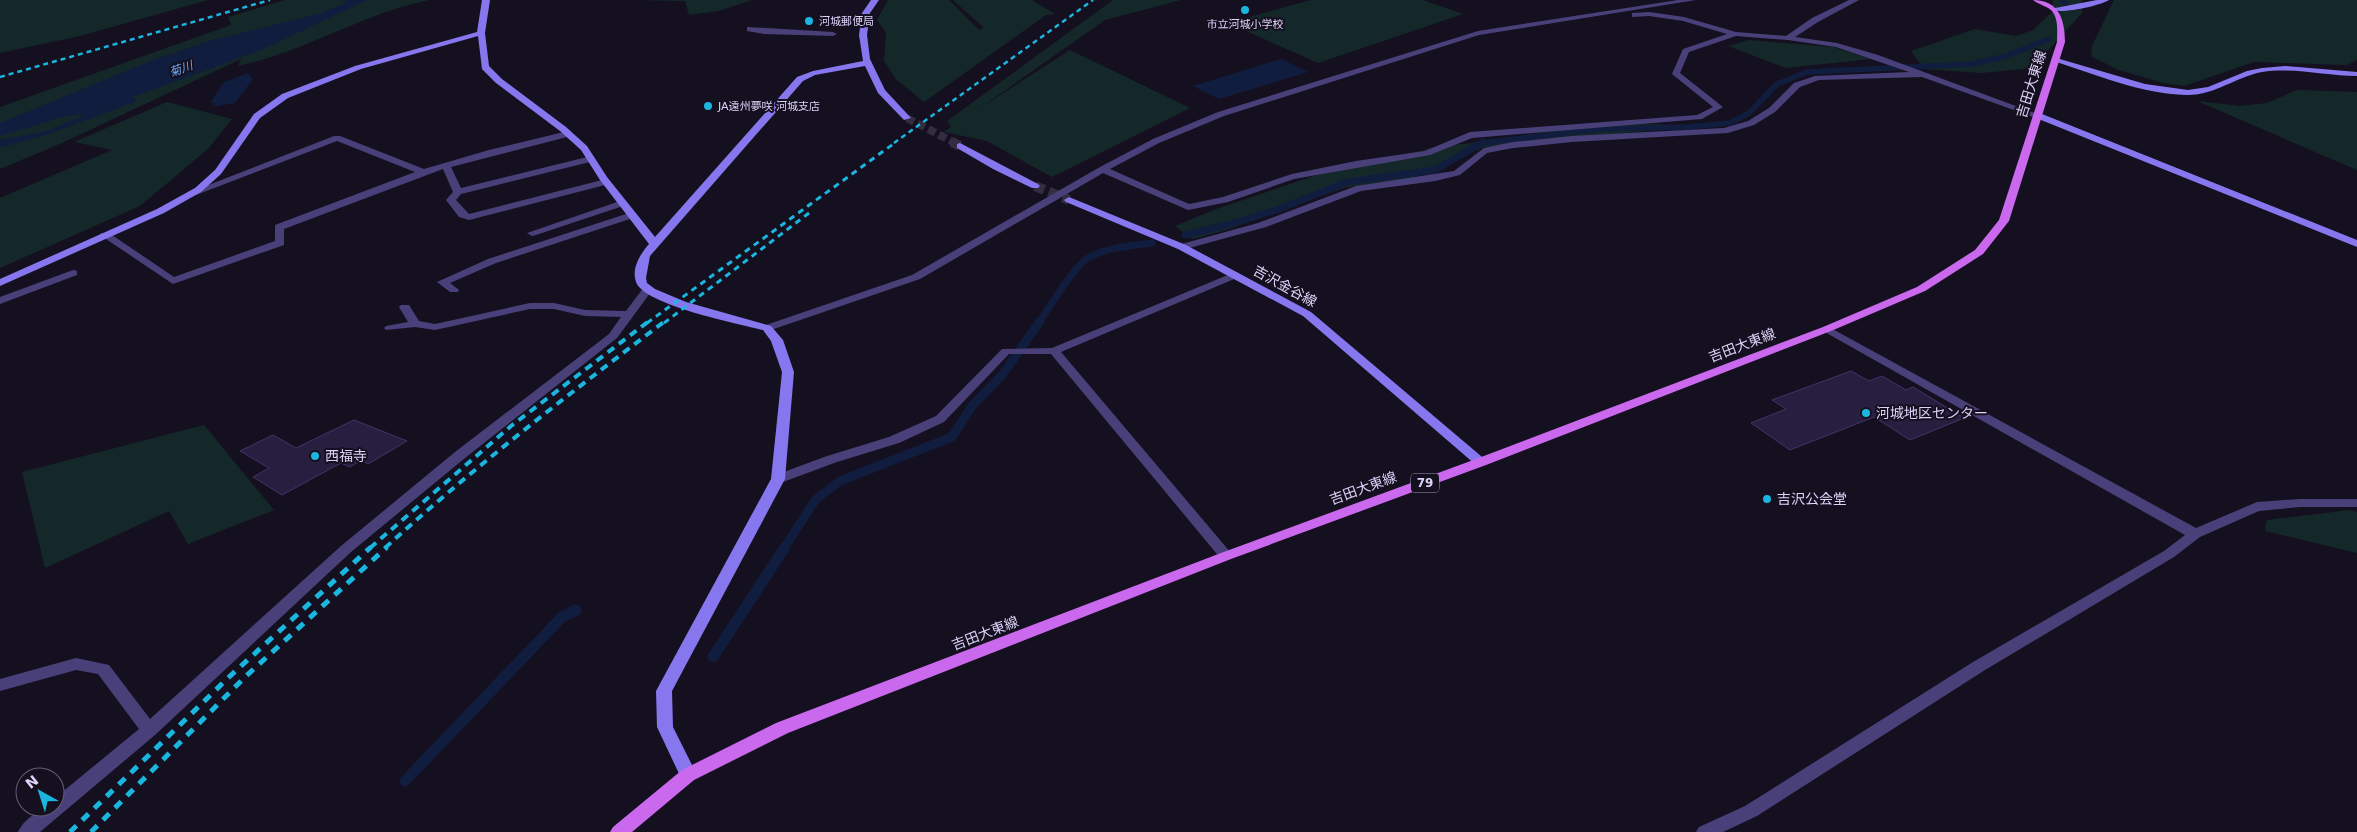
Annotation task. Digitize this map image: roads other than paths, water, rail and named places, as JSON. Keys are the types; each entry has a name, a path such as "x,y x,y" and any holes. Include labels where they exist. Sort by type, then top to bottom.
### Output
{"main road":[{"path":"2037,0 2054,9"},
{"name":"吉田大東線","path":"619,832 688,776 782,728 1226,556 1481,462 1827,329 1921,288 1979,252 2004,221 2040,116 2061,42 2061,24 2054,9"}],"street":[{"path":"486,0 481,33 485,67 499,81 584,148 606,182 655,244"},
{"path":"875,0 866,13 863,34 867,63 881,91 907,118"},
{"path":"767,328 916,277 1103,169 1156,141 1205,121 1287,92 1478,33 1545,21 1692,0"},
{"path":"1788,38 1814,20 1855,0"},
{"path":"2054,9 2078,7 2105,0"},
{"path":"1545,21 1564,22 1649,14 1684,19 1735,34 1788,38 1837,45 1894,63 2040,116 2357,244"},
{"path":"750,28 764,32 833,34"},
{"path":"0,283 172,206 193,193 219,173 240,138 255,118 268,106 289,94 332,76 481,33"},
{"path":"1103,169 1188,207 1225,200 1292,177 1356,164 1427,153 1470,135 1699,117 1719,108 1676,74 1686,52 1735,34"},
{"path":"2056,59 2174,92 2203,93 2260,71 2283,68 2336,74 2357,74"},
{"path":"688,776 665,727 664,691 778,479 788,372 777,340 767,328 662,298 643,286 640,277 645,256 800,79 813,73 867,63"},
{"path":"1182,247 1262,225 1359,188 1435,178 1456,173 1484,151 1513,145 1572,139 1725,131 1751,123 1772,110 1797,85 1818,78 1921,73"},
{"path":"105,235 173,281 280,243 279,227 423,172 568,134"},
{"path":"193,193 337,138 423,172"},
{"path":"960,146 996,167 1035,186"},
{"path":"590,159 458,192 451,200 463,215 469,218 606,182"},
{"path":"446,166 458,192"},
{"name":"吉沢金谷線","path":"1069,200 1182,247 1307,314 1481,462"},
{"path":"532,233 623,204"},
{"path":"454,290 442,282 492,261 632,215"},
{"path":"0,301 73,273"},
{"path":"778,479 832,459 894,440 940,419 1006,351 1054,351 1235,275"},
{"path":"27,832 148,730 346,549 460,455 614,336 648,289"},
{"path":"390,328 415,324 435,327 530,306 554,306 585,314 630,314"},
{"path":"405,307 415,324"},
{"path":"1827,329 2195,534"},
{"path":"1054,351 1226,556"},
{"path":"1705,832 1752,811 1979,666 2169,554 2195,534 2257,507 2300,503 2357,503"},
{"path":"0,685 76,664 103,668 148,730"}],"water":[{"name":"菊川","path":"343,0 367,0 259,51 133,97 137,101 46,135 0,148 0,140 47,131 87,114 66,116 0,136 0,123 148,62 209,41 321,13 348,2"},
{"path":"1281,59 1308,72 1219,99 1193,86"},
{"path":"248,73 253,79 235,103 212,107 215,103 210,103 224,82"}],"waterway":[{"path":"2062,0 2065,3"},
{"path":"1481,143 1601,129 1688,127 1730,123 1749,113 1777,84 1807,72 1972,64 2006,56 2049,39"},
{"path":"1185,235 1231,224 1279,209 1347,182 1435,170 1481,143"},
{"path":"1039,323 1082,262 1095,254 1111,249 1152,243"},
{"path":"784,548 816,499 840,481 952,437 972,406 1003,374 1040,321"},
{"path":"713,657 785,547"},
{"path":"405,781 562,617 576,610"}],"tunnel":[{"path":"907,118 955,143"},
{"path":"952,142 960,146"},
{"path":"1035,186 1069,200"}],"railway":[{"path":"0,77 270,0"},
{"path":"894,143 1093,0"},
{"path":"647,323 896,142"},
{"path":"664,323 813,210"},
{"path":"370,548 511,426 649,321"},
{"path":"385,548 487,460 665,321"},
{"path":"70,832 228,678 371,547"},
{"path":"91,832 245,677 387,547"}],"place":[{"name":"市立河城小学校","path":"1245,10"},
{"name":"河城郵便局","path":"809,21"},
{"name":"JA遠州夢咲 河城支店","path":"708,106"},
{"name":"河城地区センター","path":"1866,413"},
{"name":"西福寺","path":"315,456"},
{"name":"吉沢公会堂","path":"1767,499"}]}
